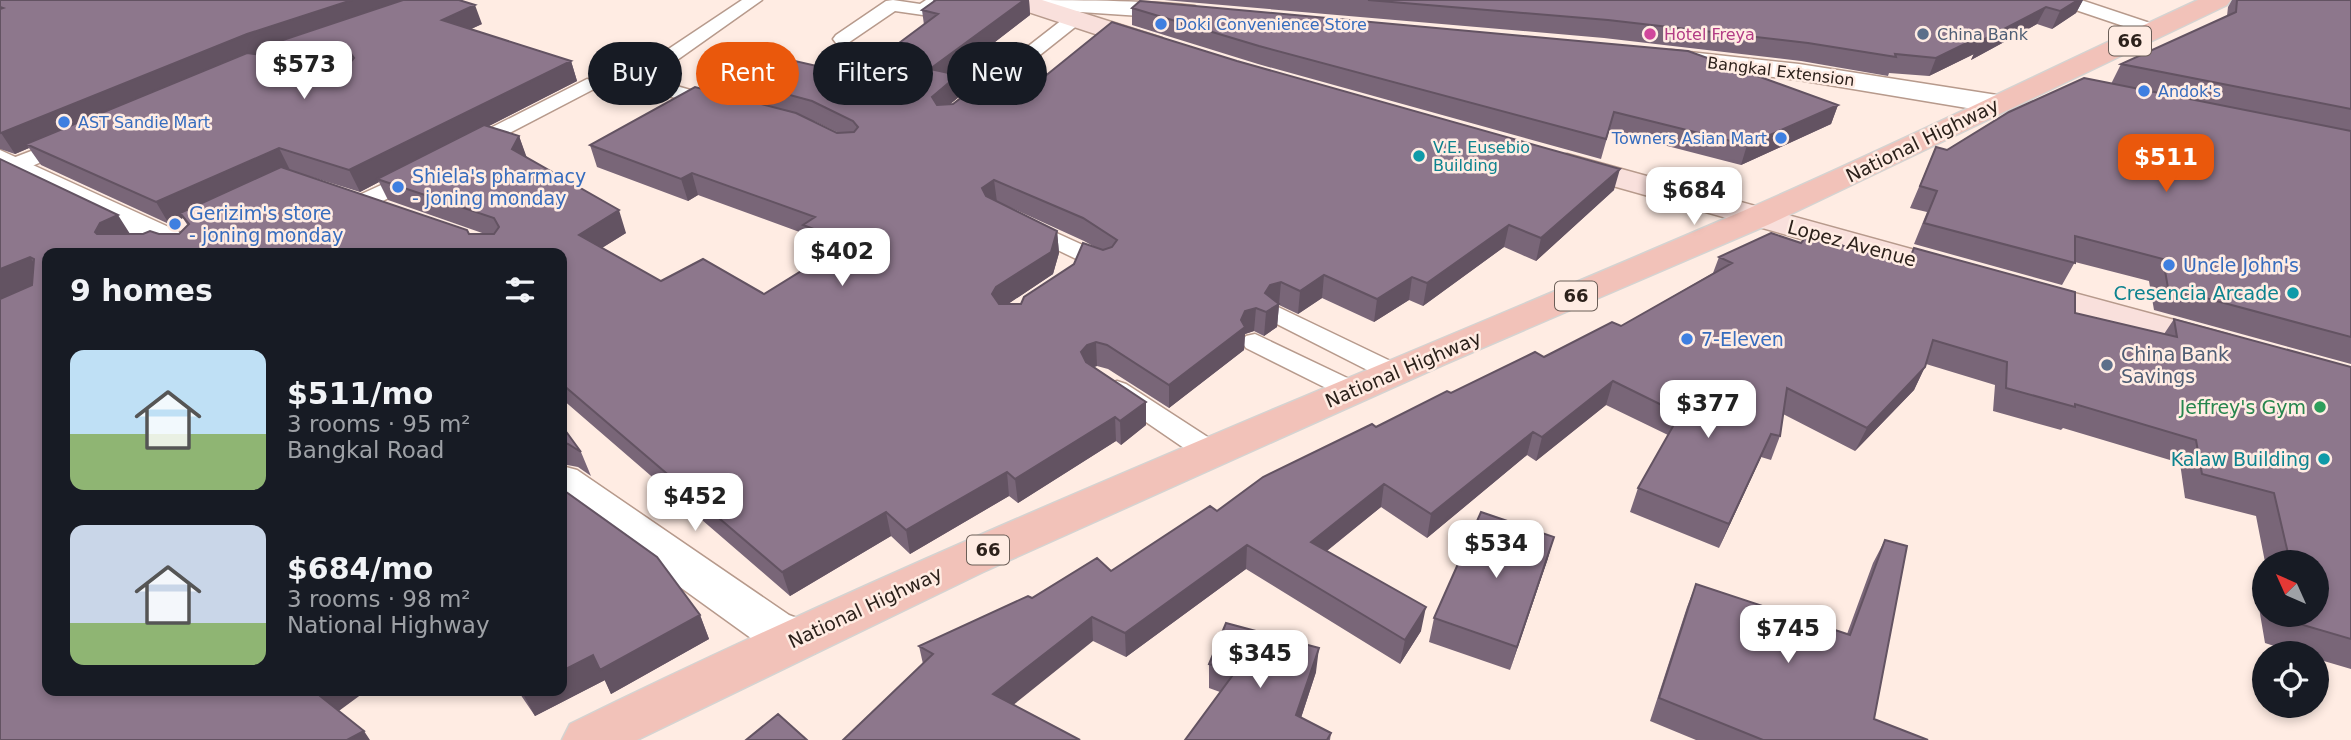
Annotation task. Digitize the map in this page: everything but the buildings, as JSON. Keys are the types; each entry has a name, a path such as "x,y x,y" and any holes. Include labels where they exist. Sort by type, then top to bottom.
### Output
{"main road":[{"name":"National Highway","path":"588,740 967,560 1210,452 1758,217 2041,81 2218,0"}],"street":[{"path":"1018,0 1212,14"},
{"path":"1018,0 1180,53"},
{"name":"Bangkal Extension","path":"1643,54 1799,72 1997,104"},
{"path":"2041,81 2092,92"},
{"name":"Lopez Avenue","path":"1538,155 2245,351"},
{"path":"7,163 179,236 146,248"},
{"path":"567,484 772,628 798,639"}],"lane":[{"path":"732,107 657,87 653,68 753,0"},
{"path":"842,39 891,5 923,10 937,0"},
{"path":"2064,0 2153,30"},
{"path":"947,119 1073,20"},
{"path":"229,76 254,65 338,38"},
{"path":"254,65 303,70"},
{"path":"457,153 587,85"},
{"path":"7,163 89,134"},
{"path":"363,202 434,165"},
{"path":"339,194 389,212"},
{"path":"1009,218 1085,256"},
{"path":"1278,315 1394,373"},
{"path":"1255,342 1353,391"},
{"path":"1098,377 1210,452"}],"place":[{"name":"Doki Convenience Store","path":"1161,24"},
{"name":"Hotel Freya","path":"1650,34"},
{"name":"China Bank","path":"1923,34"},
{"name":"Andok's","path":"2144,91"},
{"name":"AST Sandie Mart","path":"64,122"},
{"name":"Towners Asian Mart","path":"1781,138"},
{"name":"V.E. Eusebio Building","path":"1419,156"},
{"name":"Shiela's pharmacy - joning monday","path":"398,187"},
{"name":"Gerizim's store - joning monday","path":"175,224"},
{"name":"Uncle John's","path":"2169,265"},
{"name":"Cresencia Arcade","path":"2293,293"},
{"name":"7-Eleven","path":"1687,339"},
{"name":"China Bank Savings","path":"2107,365"},
{"name":"Jeffrey's Gym","path":"2320,407"},
{"name":"Kalaw Building","path":"2324,459"}]}
